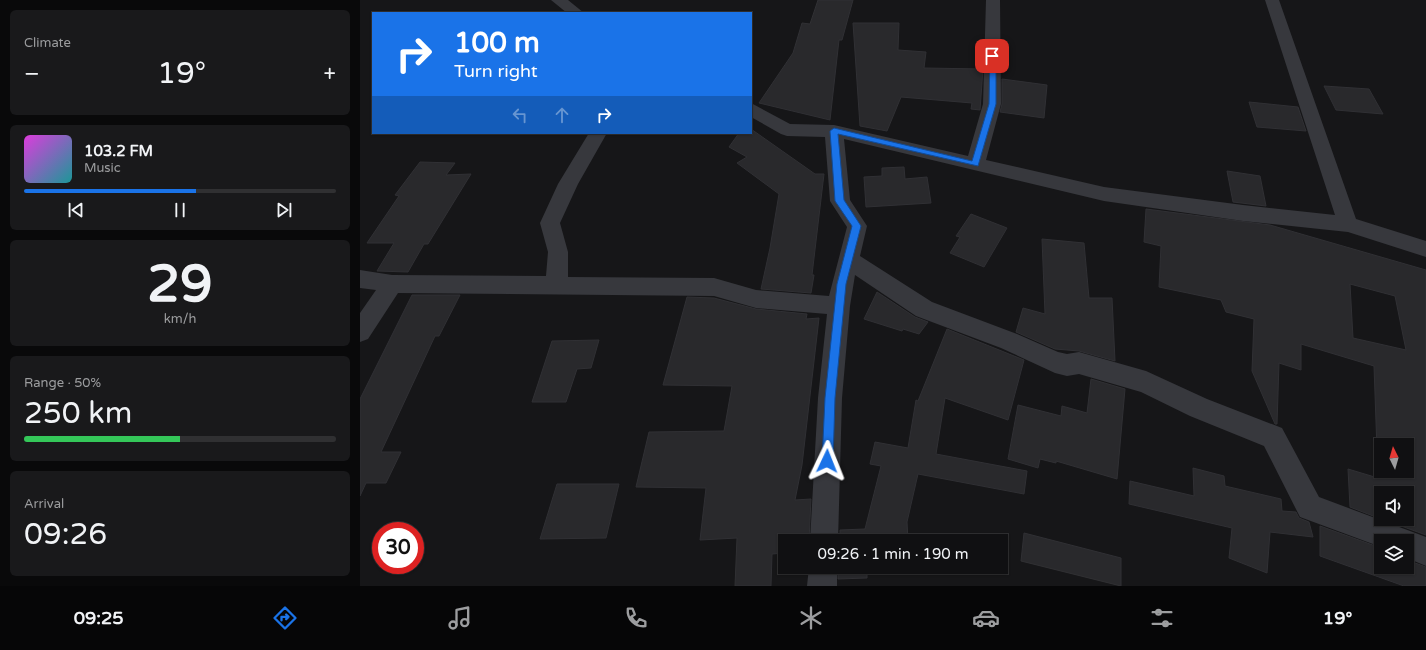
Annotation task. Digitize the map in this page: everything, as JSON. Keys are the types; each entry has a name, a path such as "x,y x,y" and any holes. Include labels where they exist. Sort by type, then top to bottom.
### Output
{"street":[{"path":"558,0 576,12"},
{"path":"975,164 992,104 993,0"},
{"path":"1272,0 1348,224"},
{"path":"752,110 787,130 834,131 1104,194 1242,213 1348,224 1426,249"},
{"path":"824,534 830,398 839,306 842,284 857,226 840,201 834,131"},
{"path":"557,285 558,252 550,223 568,184 597,134"},
{"path":"848,259 924,309 1009,342 1055,362 1067,365 1079,363 1146,382 1199,408 1272,438 1310,507 1383,534"},
{"path":"360,279 392,284 714,287 756,299 839,306"},
{"path":"360,332 392,284"},
{"path":"1414,546 1426,552"},
{"path":"822,586 823,574"}],"building":[{"path":"818,0 853,0 842,40 839,40 830,120 759,103 793,53 802,23 810,24"},
{"path":"853,23 899,23 898,50 926,52 924,68 983,69 980,110 971,109 972,103 901,97 887,131 860,126"},
{"path":"1002,79 1047,85 1044,118 1000,112 1002,104"},
{"path":"1324,86 1369,89 1383,114 1336,110"},
{"path":"1249,102 1298,107 1306,131 1257,127"},
{"path":"752,130 815,174 824,174 811,293 761,289 770,248 779,194 737,163 747,157 729,147 738,134 752,134"},
{"path":"420,162 455,163 446,175 471,174 428,244 424,244 408,272 377,271 394,243 367,243 399,196 395,195"},
{"path":"904,167 905,179 927,177 931,203 866,207 864,177 882,176 882,168"},
{"path":"1227,171 1260,176 1266,206 1233,202"},
{"path":"1146,209 1270,225 1426,270 1426,535 1401,526 1414,526 1414,486 1374,486 1374,516 1350,507 1348,469 1374,478 1414,478 1414,438 1377,438 1374,366 1301,344 1301,370 1279,363 1277,424 1275,424 1252,371 1254,319 1226,312 1221,300 1159,287 1161,246 1144,242","holes":["1350,284 1395,296 1406,350 1353,338"]},
{"path":"971,214 1007,228 984,267 950,253 960,237 956,236"},
{"path":"1042,239 1084,243 1089,298 1112,298 1115,361 1079,351 1055,349 1016,332 1023,308 1045,314"},
{"path":"877,292 915,317 928,322 919,334 903,329 902,331 864,319"},
{"path":"412,295 460,295 439,336 435,336 381,452 401,452 386,483 366,483 360,496 360,399"},
{"path":"687,297 714,298 756,309 807,314 806,319 819,318 802,465 795,500 811,499 809,534 778,534 778,554 772,554 771,586 735,586 737,538 700,540 706,488 636,487 649,432 724,431 732,386 663,385"},
{"path":"947,329 1024,360 1008,420 945,398 936,454 1027,471 1024,494 918,474 907,522 908,534 840,534 840,530 865,529 881,466 870,464 875,442 908,448 916,400 918,401"},
{"path":"599,340 591,368 577,369 566,402 532,402 552,341"},
{"path":"1091,379 1125,389 1117,479 1056,461 1056,463 1040,459 1038,468 1008,459 1018,405 1061,416 1062,406 1087,413"},
{"path":"1193,468 1224,476 1225,486 1281,499 1282,511 1296,512 1299,518 1309,522 1313,537 1270,532 1267,573 1229,558 1232,528 1129,504 1130,481 1194,496"},
{"path":"557,484 619,484 606,538 540,539"},
{"path":"1320,526 1374,545 1374,574 1414,574 1414,563 1426,567 1426,586 1404,586 1320,556"},
{"path":"1024,533 1121,558 1121,586 1021,561"},
{"path":"838,574 867,574 867,578 838,579"}],"route":[{"path":"827,461 830,398 842,284 857,226 840,201 834,131 975,164 992,104 992,56"}]}
